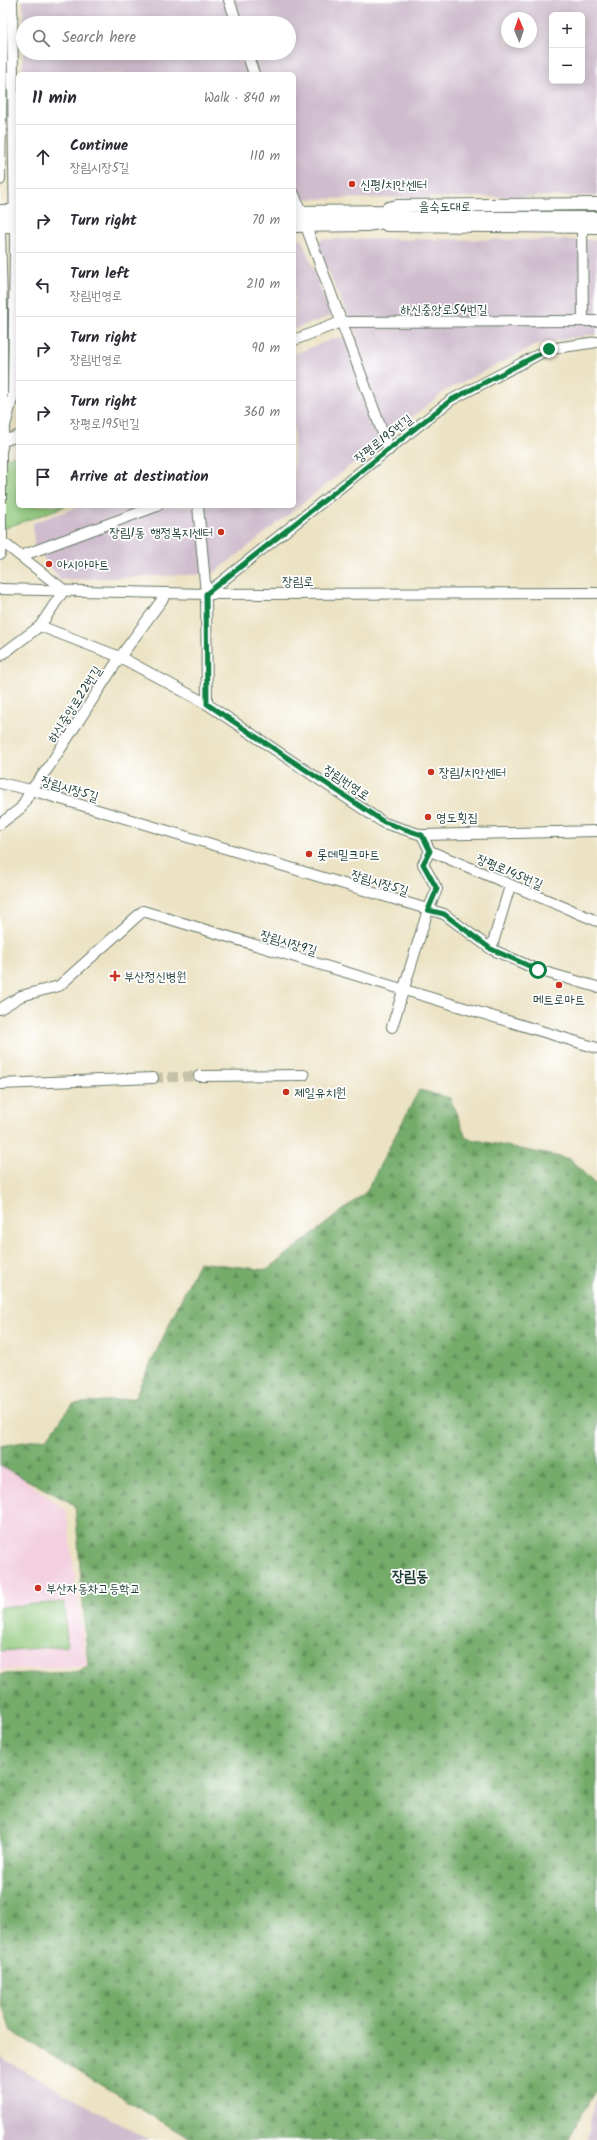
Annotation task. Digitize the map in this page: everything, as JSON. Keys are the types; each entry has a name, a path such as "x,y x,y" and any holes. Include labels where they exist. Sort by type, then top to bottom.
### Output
{"highway":[{"path":"0,212 16,218"},
{"path":"367,218 597,212"},
{"path":"0,225 16,218"},
{"path":"367,218 597,219"},
{"name":"을숙도대로","path":"298,219 367,218"}],"main road":[{"name":"을숙도대로","path":"367,218 398,206 597,204"},
{"name":"을숙도대로","path":"367,218 396,226 597,227"}],"street":[{"path":"0,180 3,0"},
{"path":"1,444 13,396 16,298 16,122 12,0"},
{"path":"229,0 234,16"},
{"path":"249,60 253,72"},
{"path":"296,206 298,219 341,322 388,450"},
{"path":"582,227 583,321"},
{"path":"0,229 0,554"},
{"name":"하신중앙로54번길","path":"296,339 341,322 597,321"},
{"name":"장평로195번길","path":"206,594 451,400 549,349 597,342"},
{"path":"1,444 16,437"},
{"path":"21,556 152,508"},
{"path":"198,508 206,594 207,704"},
{"path":"0,538 64,590 40,626 0,656"},
{"name":"장림로","path":"0,589 206,594 597,593"},
{"name":"하신중앙로22번길","path":"0,824 21,808 31,790 48,768 120,657 167,593"},
{"name":"장림번영로","path":"40,626 120,657 207,704 384,822 422,835 597,831"},
{"name":"장림시장5길","path":"0,783 31,790 444,914 491,949 538,970 597,987"},
{"path":"392,1027 428,910 437,889 423,864 430,851 422,835"},
{"name":"장평로145번길","path":"430,851 510,886 597,921"},
{"path":"491,949 510,886"},
{"name":"장림시장9길","path":"0,1009 21,996 59,986 143,911 597,1048"},
{"path":"199,1076 304,1075"},
{"path":"0,1084 153,1078"}],"shaded area":[{"path":"23,0 597,0 597,196 296,199 296,72 23,72 23,60 296,60 296,16 23,16"},
{"path":"296,239 302,239 331,316 296,328"},
{"path":"322,239 597,240 597,335 587,335 538,344 445,391 213,574 60,580 42,556 34,549 33,523 75,508 296,508 296,353 333,339 357,335 316,245"},
{"name":"부산자동차고등학교","path":"0,1466 8,1468 66,1510 87,1666 0,1670"},
{"path":"0,2057 149,2140 0,2140"},
{"path":"597,2089 597,2140 586,2140"}],"green space":[{"path":"16,455 16,508 60,508 0,530 0,460"},
{"path":"419,1090 450,1098 466,1138 570,1159 597,1186 597,2087 568,2140 192,2140 11,2031 0,2000 0,1674 78,1672 88,1666 75,1505 0,1466 0,1446 47,1438 73,1404 134,1398 199,1262 267,1270 366,1192"},
{"path":"64,1602 67,1646 0,1651 0,1607"}],"tunnel":[{"path":"153,1078 199,1076"}],"place":[{"name":"신평1치안센터","path":"352,184"},
{"name":"장림1동 행정복지센터","path":"221,532"},
{"name":"아시아마트","path":"49,564"},
{"name":"장림1치안센터","path":"431,772"},
{"name":"영도횟집","path":"428,817"},
{"name":"롯데밀크마트","path":"309,854"},
{"name":"부산정신병원","path":"115,976"},
{"name":"메트로마트","path":"559,985"},
{"name":"제일유치원","path":"286,1092"},
{"name":"부산자동차고등학교","path":"38,1588"}],"district":[{"name":"장림동","path":"410,1576"}],"route":[{"path":"538,970 491,949 444,914 428,910 437,889 423,864 430,851 422,835 384,822 207,704 206,594 451,400 477,385 549,349"}]}
